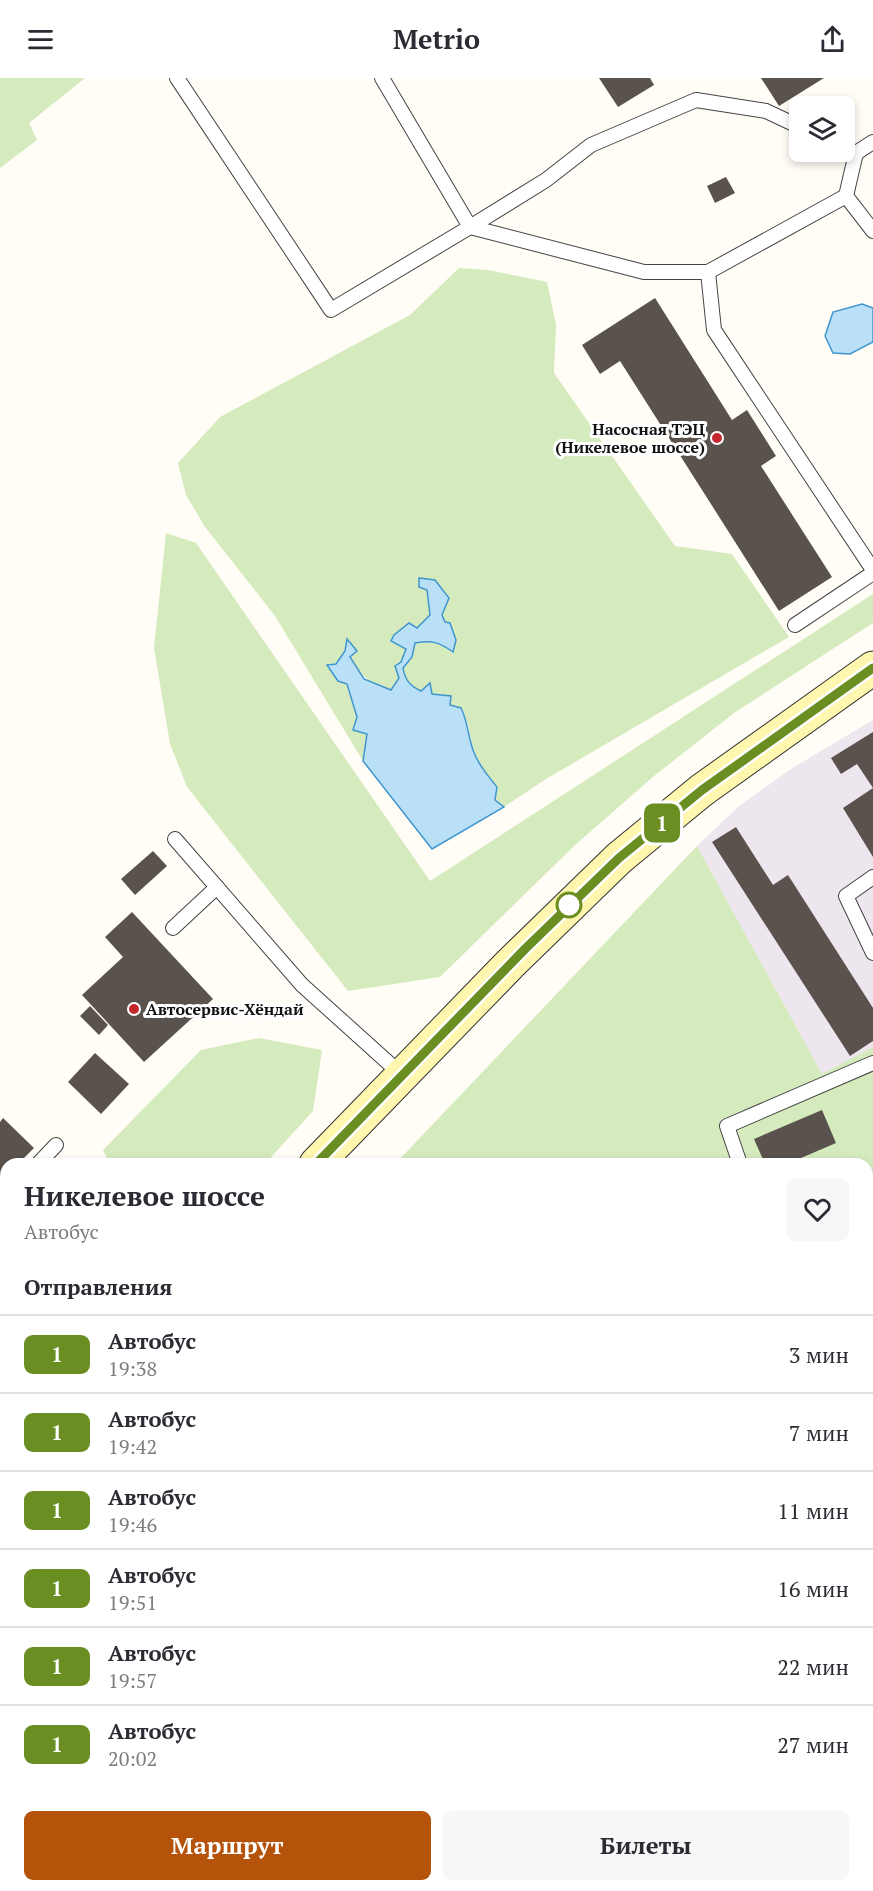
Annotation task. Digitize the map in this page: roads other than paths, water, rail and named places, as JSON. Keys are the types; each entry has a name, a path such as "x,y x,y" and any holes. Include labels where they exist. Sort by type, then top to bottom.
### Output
{"main road":[{"path":"322,1158 404,1076 510,964 619,858 702,790 873,668"}],"lane":[{"path":"177,78 331,310 546,180 591,144 696,100 766,111 789,122"},
{"path":"382,78 470,227 644,272 708,272 846,196"},
{"path":"855,148 873,142"},
{"path":"849,162 846,196 873,231"},
{"path":"708,272 714,330 873,571 795,625"},
{"path":"175,839 302,985 404,1076"},
{"path":"873,877 846,896 873,953"},
{"path":"173,928 217,886"},
{"path":"738,1158 727,1126 873,1063"},
{"path":"43,1158 56,1144"}],"water":[{"path":"862,304 873,308 873,342 850,354 833,353 825,336 833,312"},
{"path":"419,578 435,580 449,598 442,615 445,622 450,623 456,640 453,652 435,643 415,643 412,657 403,668 405,676 411,685 421,691 430,683 432,694 451,696 450,705 461,708 475,755 497,787 495,800 504,807 432,849 363,761 367,734 353,730 357,717 347,684 338,681 327,665 336,664 345,651 347,639 357,651 350,657 364,679 391,690 399,678 395,666 401,662 406,649 391,641 394,635 409,623 417,628 430,615 427,590 419,587"}],"place":[{"name":"Насосная ТЭЦ (Никелевое шоссе)","path":"717,438"},
{"name":"Автосервис-Хёндай","path":"134,1009"}]}
